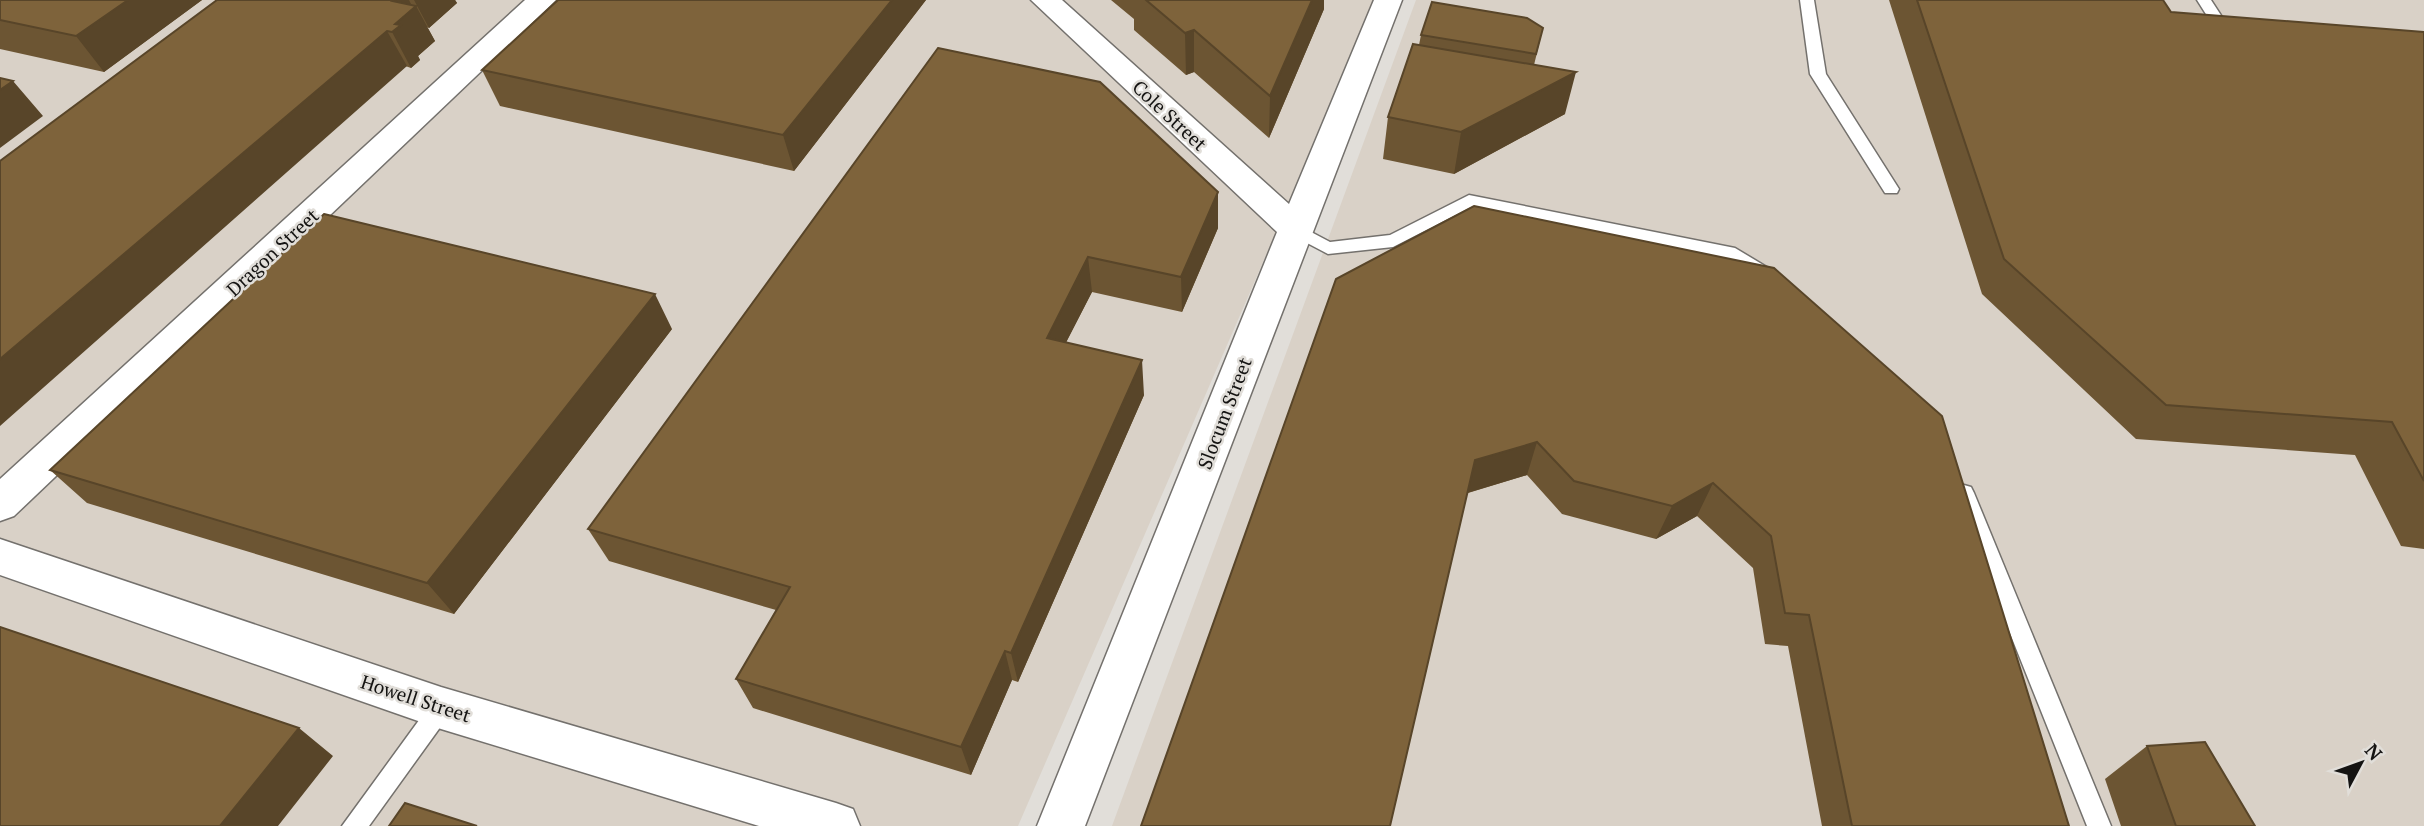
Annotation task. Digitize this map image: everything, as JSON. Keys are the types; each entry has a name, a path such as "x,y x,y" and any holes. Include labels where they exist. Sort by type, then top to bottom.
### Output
{"street":[{"name":"Dragon Street","path":"0,504 542,0"},
{"name":"Cole Street","path":"1045,0 1296,230"},
{"name":"Slocum Street","path":"1061,826 1365,52 1388,0"},
{"name":"Howell Street","path":"0,557 441,708 836,826"}],"lane":[{"path":"1807,0 1818,74 1891,189"},
{"path":"2204,0 2221,27 2248,28"},
{"path":"1296,230 1328,248 1393,241 1469,201 1734,254 1773,279 1779,288"},
{"path":"1956,474 2099,826"},
{"path":"354,826 441,708"}],"shaded area":[{"path":"0,0 1377,0 1018,826 0,826"},
{"path":"1416,0 2424,0 2424,826 1112,826"}],"building":[{"path":"0,0 128,0 76,36 0,20"},
{"path":"217,0 393,0 416,6 395,24 401,25 392,32 387,31 0,359 0,161"},
{"path":"558,0 892,0 783,135 482,70"},
{"path":"1146,0 1312,0 1270,96 1194,30 1185,33"},
{"path":"1917,0 2163,0 2171,12 2424,32 2424,481 2392,422 2166,405 2004,259"},
{"path":"1432,2 1527,18 1543,28 1536,54 1421,35"},
{"path":"1413,44 1576,72 1461,132 1388,117"},
{"path":"938,48 1100,82 1218,192 1181,277 1088,257 1047,338 1142,360 1011,653 1005,651 961,747 736,679 790,587 588,529"},
{"path":"0,78 13,81 0,90"},
{"path":"1474,206 1774,268 1942,416 2069,826 1852,826 1809,615 1785,613 1771,536 1713,483 1672,506 1574,481 1537,442 1475,460 1390,826 1141,826 1336,279"},
{"path":"324,214 655,294 427,583 50,470"},
{"path":"0,627 299,728 220,826 0,826"},
{"path":"2205,742 2255,826 2176,826 2147,746"},
{"path":"405,803 477,826 389,826"}]}
